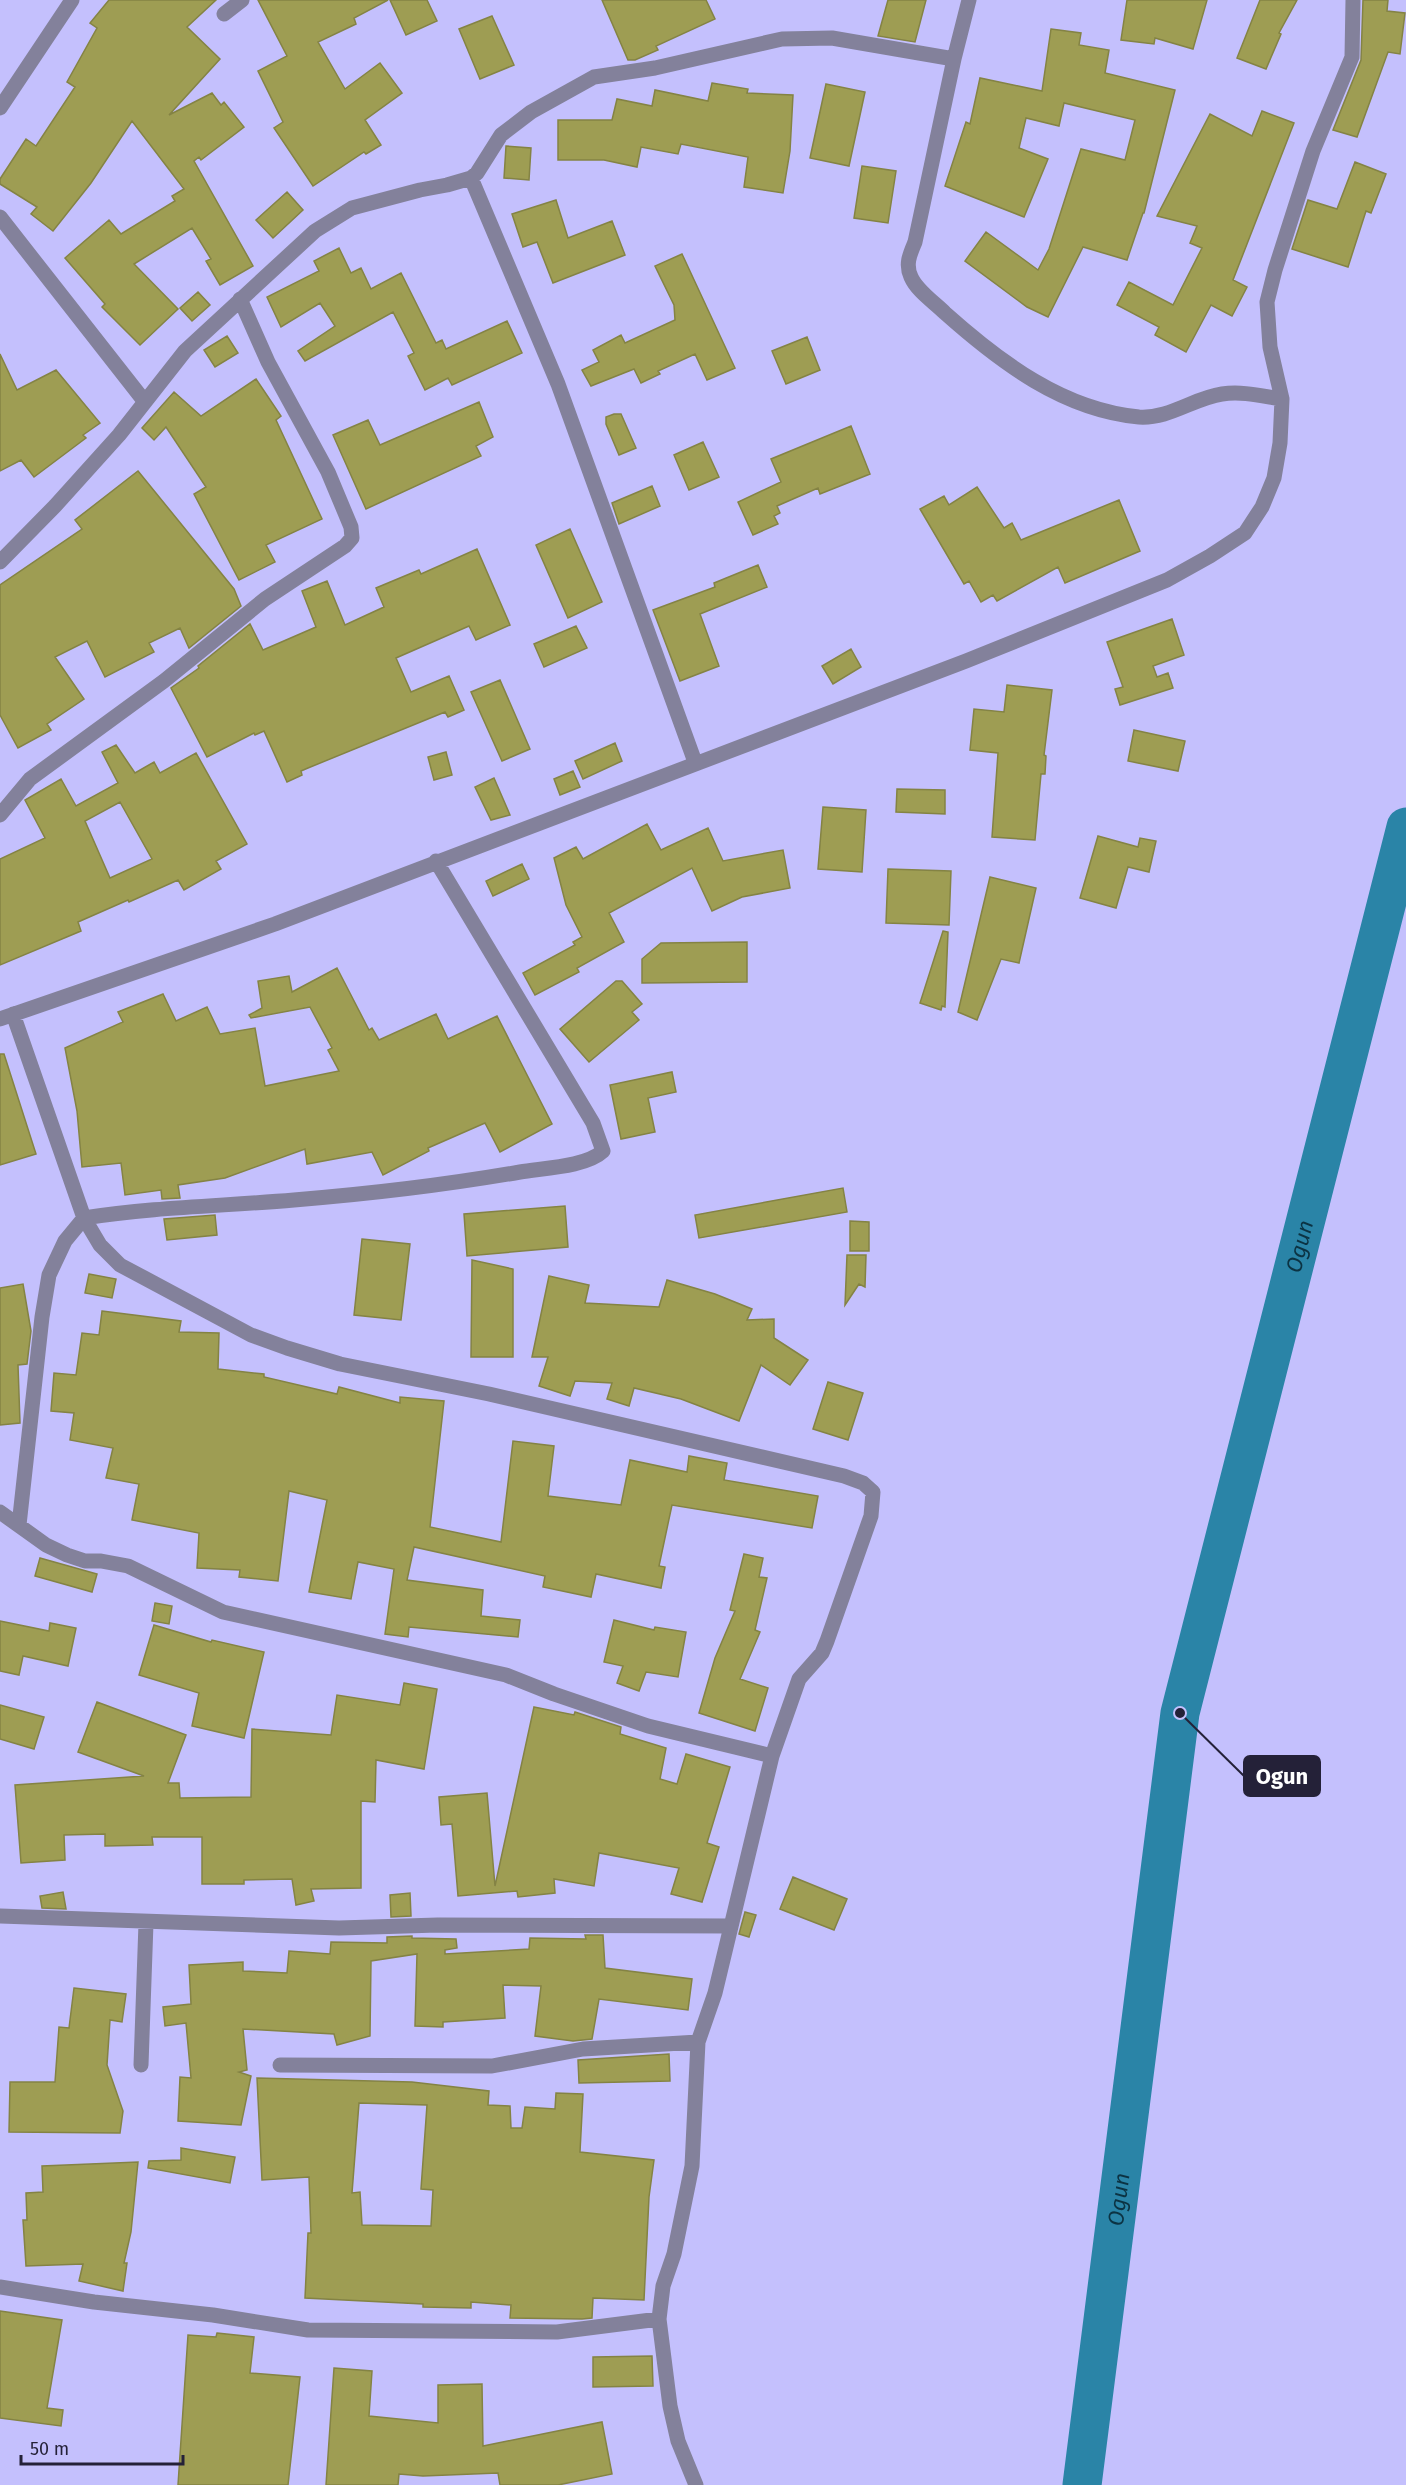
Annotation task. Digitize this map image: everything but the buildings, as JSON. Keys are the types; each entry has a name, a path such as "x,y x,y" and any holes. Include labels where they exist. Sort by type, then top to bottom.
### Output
{"street":[{"path":"0,108 72,0"},
{"path":"224,14 242,0"},
{"path":"969,0 915,242 907,261 911,277 921,291 982,346 1033,381 1078,403 1112,414 1158,416 1221,394 1236,393 1281,399"},
{"path":"696,2485 678,2441 670,2406 659,2319 663,2286 674,2254 692,2166 698,2042 715,1993 772,1756 800,1679 822,1653 827,1641 871,1516 873,1492 863,1483 844,1476 685,1437 340,1364 251,1335 120,1265 100,1245 84,1218 4,1017 274,924 695,762 966,661 1167,580 1245,533 1262,507 1274,478 1280,443 1281,399 1270,347 1267,302 1312,151 1352,57 1353,0"},
{"path":"0,562 55,506 119,435 185,351 315,231 352,208 471,178 477,173 501,135 531,112 594,77 655,68 782,39 832,38 954,59"},
{"path":"471,178 558,384 695,762"},
{"path":"0,217 145,402"},
{"path":"0,815 30,779 164,681 265,599 345,546 352,538 351,527 327,472 268,362 240,299"},
{"path":"19,1526 42,1317 50,1275 65,1241 84,1218 132,1210 293,1200 453,1184 575,1163 596,1158 603,1151 593,1123 436,861"},
{"path":"0,1512 46,1545 67,1555 85,1561 101,1561 128,1566 223,1612 506,1675 648,1726 772,1756"},
{"path":"0,1916 146,1923 339,1928 438,1925 730,1926"},
{"path":"141,2065 146,1923"},
{"path":"280,2065 492,2066 583,2049 698,2042"},
{"path":"0,2287 94,2302 213,2315 308,2330 557,2332 659,2319"}],"waterway":[{"name":"Ogun","path":"1082,2485 1180,1713 1406,827"}],"place":[{"name":"Ogun","path":"1180,1713"}]}
